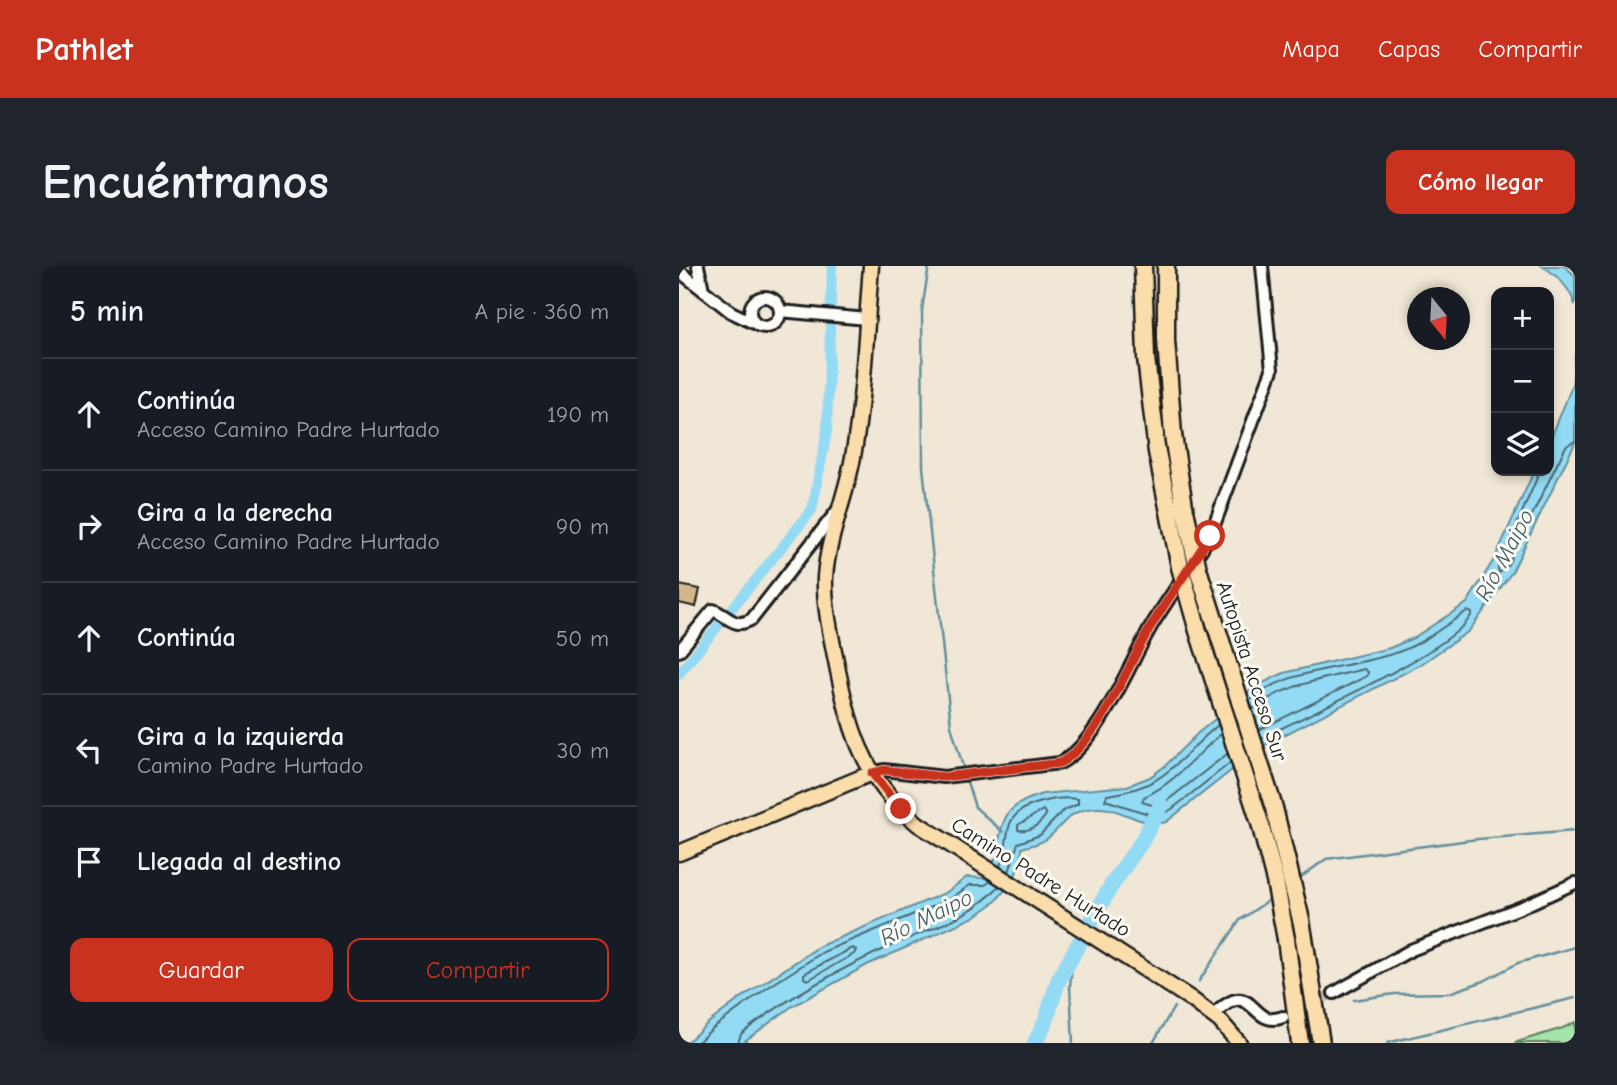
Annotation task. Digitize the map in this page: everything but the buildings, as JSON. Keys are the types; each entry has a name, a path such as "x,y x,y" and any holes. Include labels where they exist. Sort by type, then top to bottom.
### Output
{"highway":[{"name":"Autopista Acceso Sur","path":"1143,266 1146,358 1157,452 1179,568 1260,823 1275,881 1300,1043"},
{"name":"Autopista Acceso Sur","path":"1166,266 1165,340 1173,435 1184,506 1198,569 1274,808 1301,920 1321,1043"}],"main road":[{"name":"Camino Padre Hurtado","path":"871,266 853,458 825,577 827,608 848,720 857,746 872,773 908,816 1178,990 1214,1016 1239,1043"},
{"path":"679,853 872,773"}],"street":[{"path":"698,266 702,290"},
{"path":"872,773 884,770 944,777 981,775 1060,763 1083,746 1151,626 1210,536 1272,370 1262,266"},
{"path":"679,271 731,312 756,324 765,327 775,324 780,311"},
{"path":"756,324 750,311 758,299 772,299 780,311"},
{"path":"780,311 867,318"},
{"path":"679,651 711,611 715,610 741,624 752,619 842,505"},
{"path":"1334,993 1411,950 1575,884"},
{"path":"1214,1016 1227,1002 1237,999 1249,1003 1267,1018 1275,1020 1283,1017"}],"green space":[{"path":"1575,1022 1575,1043 1514,1043 1563,1028"}],"water":[{"path":"1542,266 1565,266 1575,276 1575,305 1562,282"},
{"path":"1575,355 1575,443 1512,572 1469,631 1420,665 1261,747 1166,822 1149,823 1107,809 1080,811 1069,817 1045,840 1022,848 1021,862 1013,880 996,901 974,917 867,965 791,1007 742,1043 686,1043 741,998 820,946 947,892 967,877 984,878 998,854 1002,828 1008,813 1020,803 1042,794 1127,786 1150,777 1198,733 1256,686 1284,673 1390,648 1413,638 1467,603 1495,558 1532,476 1554,476 1554,431 1572,386"}],"waterway":[{"path":"679,674 812,510 827,431 832,266"},
{"path":"929,266 922,310 923,467 951,726 964,770"},
{"path":"965,776 975,807 1003,832"},
{"name":"Río Maipo","path":"1035,1043 1046,1020 1058,981 1111,886 1142,841 1161,805"},
{"path":"1297,880 1326,859 1478,839 1575,831"},
{"path":"1199,981 1240,920 1272,898"},
{"path":"1354,1000 1394,994 1449,993 1484,981 1518,963 1575,947"},
{"path":"1073,953 1070,987 1073,1043"},
{"path":"1387,1043 1575,998"},
{"path":"1153,1043 1174,1007"}],"tunnel":[{"path":"1292,1013 1334,993"}],"route":[{"path":"901,809 872,773 884,770 944,777 981,775 1060,763 1083,746 1151,626 1210,536"}]}
